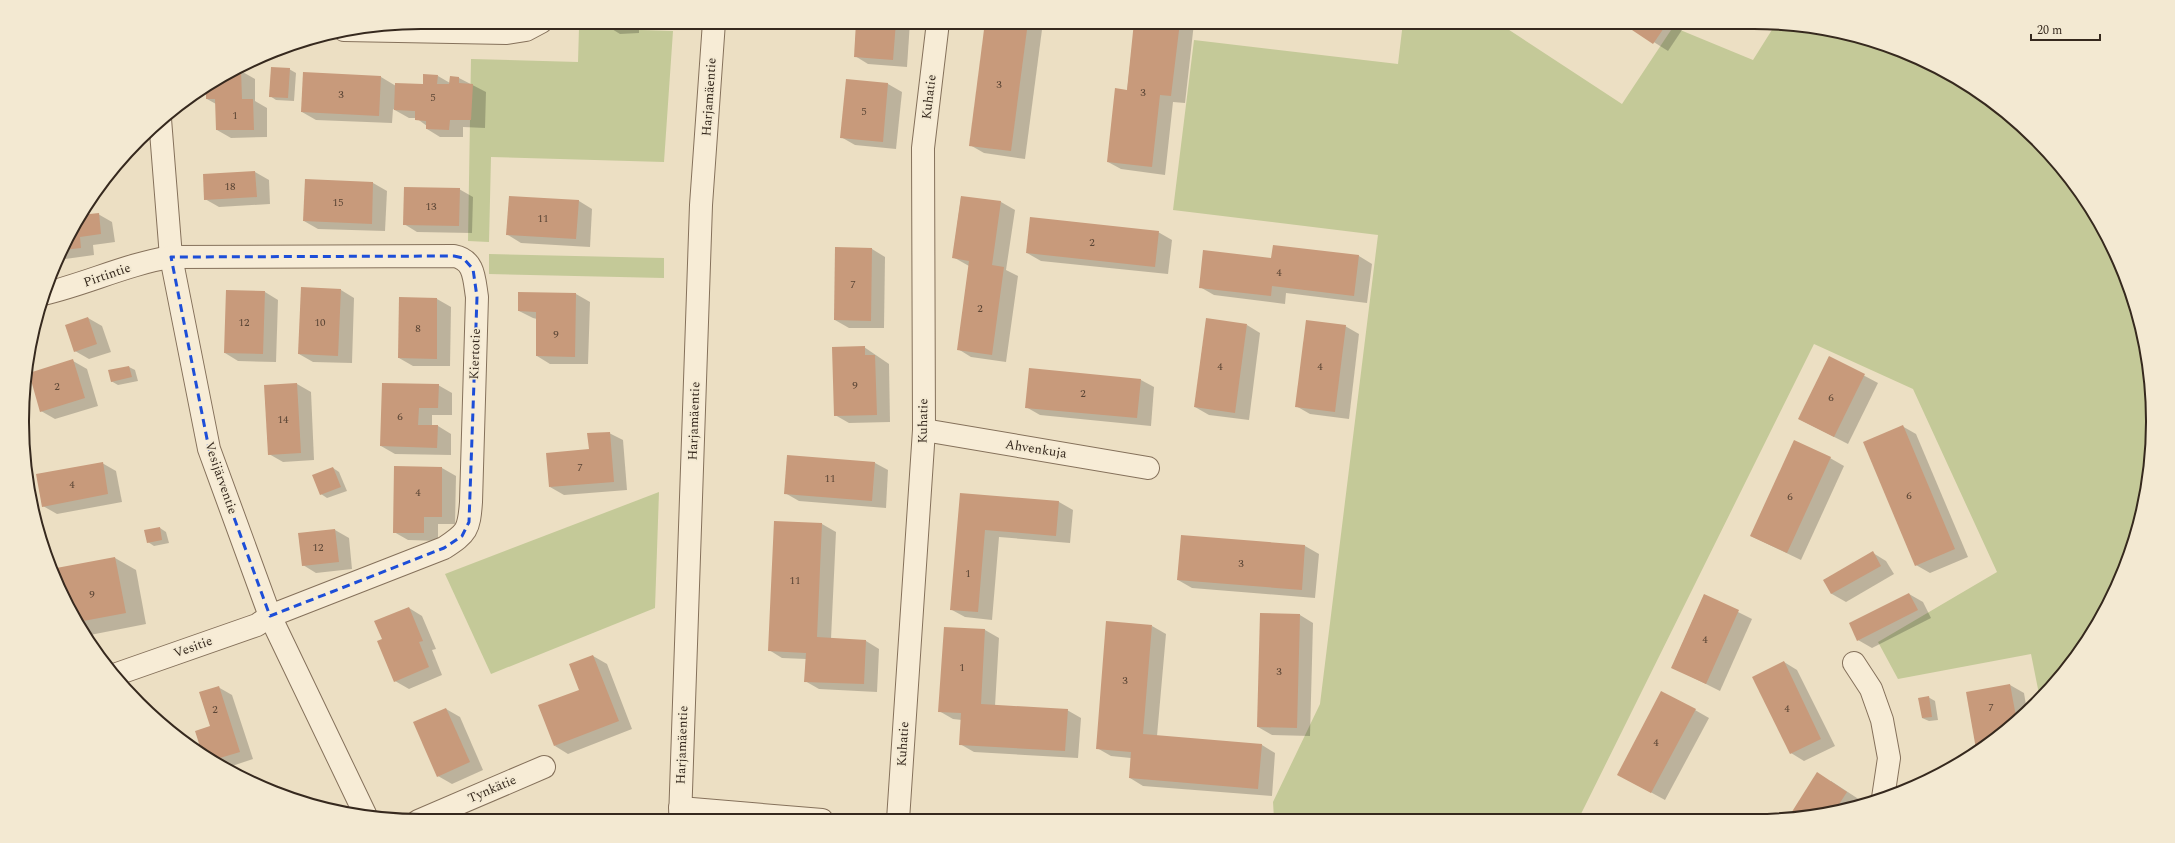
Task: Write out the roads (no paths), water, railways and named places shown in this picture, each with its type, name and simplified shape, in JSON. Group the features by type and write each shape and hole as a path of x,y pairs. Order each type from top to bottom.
{"street":[{"path":"383,31 507,34 528,29"},
{"name":"Harjamäentie","path":"680,814 701,205 714,29"},
{"name":"Kuhatie","path":"898,814 924,430 923,148 937,29"},
{"name":"Vesijärventie","path":"161,128 171,257 209,449 270,616 363,810"},
{"name":"Kiertotie","path":"171,257 454,256 463,258 473,269 477,297 471,502 469,522 462,536 444,548 270,616"},
{"name":"Pirtintie","path":"51,292 70,288 148,261 171,257"},
{"name":"Ahvenkuja","path":"924,430 1148,468"},
{"name":"Vesitie","path":"120,673 257,625 270,616"},
{"path":"1854,663 1871,689 1882,720 1889,758 1884,792"},
{"name":"Tynkätie","path":"434,814 544,767"}]}
